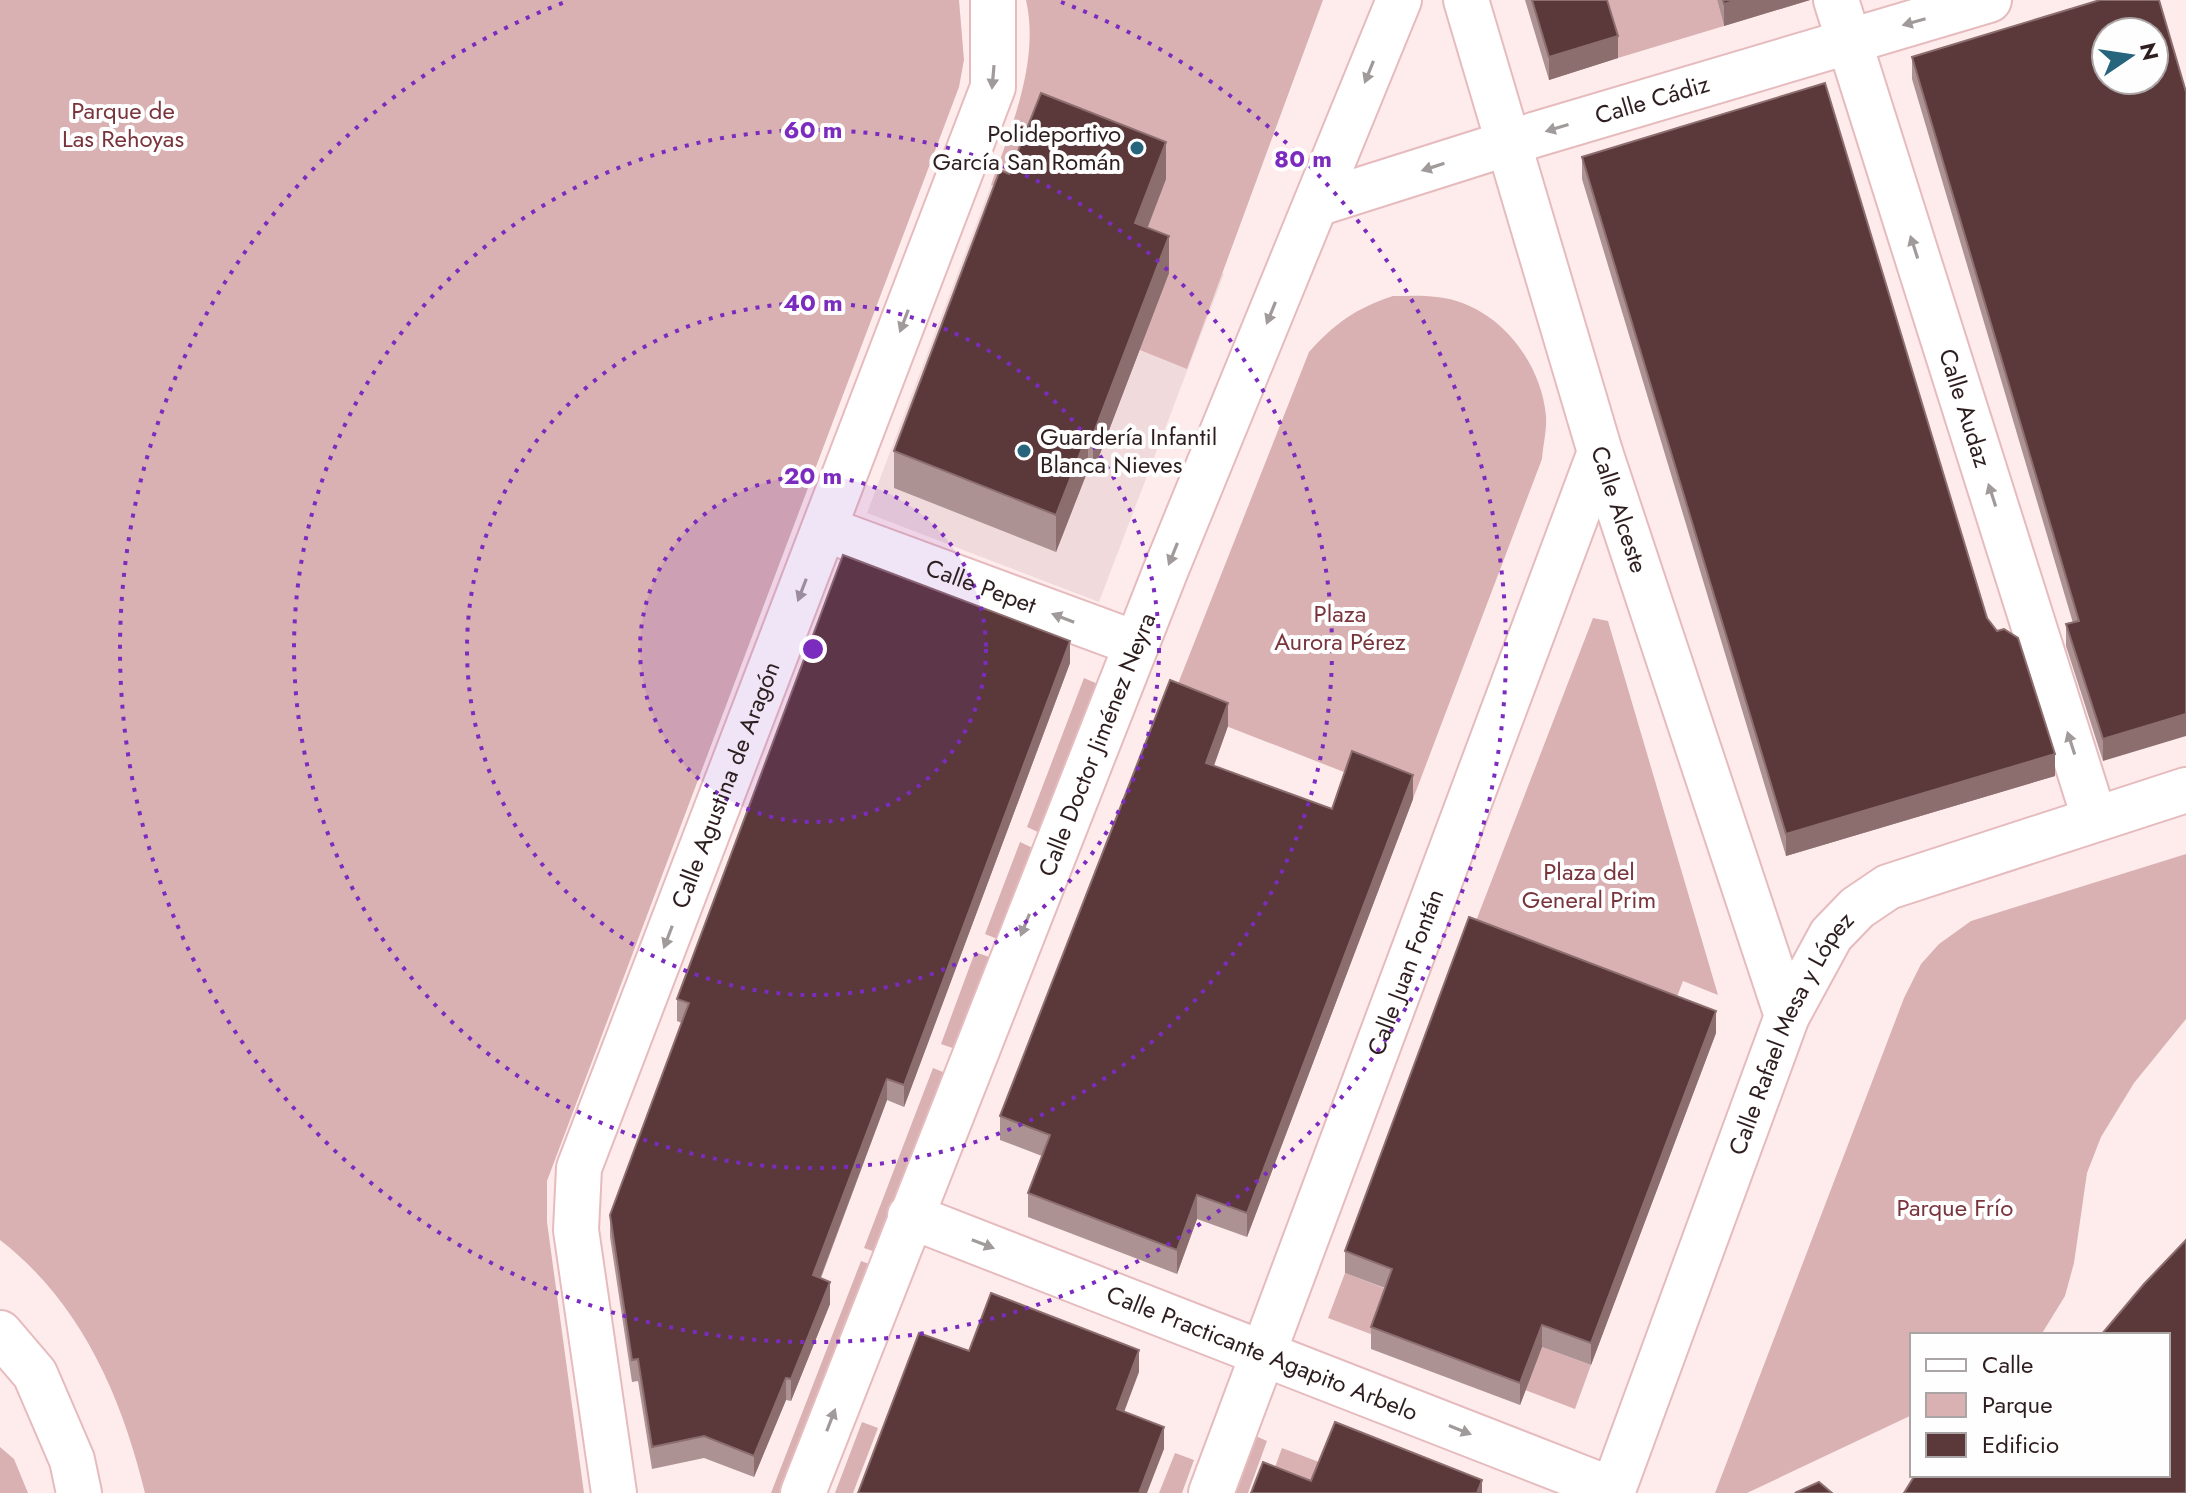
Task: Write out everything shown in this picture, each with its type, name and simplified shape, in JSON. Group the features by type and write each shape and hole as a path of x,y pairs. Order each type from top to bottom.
{"street":[{"name":"Calle Agustina de Aragón","path":"614,1493 576,1230 579,1168 993,87 993,0"},
{"name":"Calle Doctor Jiménez Neyra","path":"803,1493 1137,644 1399,0"},
{"name":"Calle Alceste","path":"1466,0 1600,452 1787,1016"},
{"name":"Calle Audaz","path":"1836,0 2094,817"},
{"name":"Calle Cádiz","path":"1316,204 1507,143 1989,0"},
{"name":"Calle Juan Fontán","path":"1211,1493 1600,452"},
{"name":"Calle Pepet","path":"825,529 1137,644"},
{"name":"Calle Rafael Mesa y López","path":"1612,1492 1787,1016 1831,935 1857,908 1888,887 2094,817 2186,790"},
{"name":"Calle Practicante Agapito Arbelo","path":"910,1216 1612,1492"},
{"path":"0,1333 18,1379 72,1460 79,1493"}],"shaded area":[{"name":"Guardería Infantil Blanca Nieves","path":"991,185 1224,274 1099,602 867,513"}],"green space":[{"name":"Parque de Las Rehoyas","path":"0,0 959,0 964,60 959,87 547,1181 547,1222 584,1493 145,1493 124,1421 94,1353 53,1292 29,1265 0,1240"},
{"name":"Polideportivo García San Román","path":"1026,0 1323,0 1187,369 1140,350 1007,191 991,185 1015,118 1026,70 1029,23"},
{"path":"1600,0 1717,0 1724,26 1618,58"},
{"name":"Plaza Aurora Pérez","path":"1393,296 1431,296 1458,301 1496,322 1525,355 1535,374 1546,416 1542,459 1413,799 1170,704 1309,352 1346,318"},
{"name":"Plaza del General Prim","path":"1593,618 1608,621 1718,995 1683,981 1670,1015 1469,939"},
{"path":"1084,678 1105,687 1040,833 1027,827"},
{"path":"1020,842 1035,849 1000,940 985,934"},
{"name":"Parque Frío","path":"2186,854 2186,1019 2134,1083 2101,1137 2087,1173 2074,1263 2065,1296 2042,1333 1910,1333 1910,1416 1747,1493 1715,1493 1904,998 1921,964 1939,944 1971,921"},
{"path":"975,952 992,958 958,1050 941,1044"},
{"path":"933,1068 948,1074 881,1254 864,1248"},
{"path":"861,1261 875,1266 788,1493 771,1493"},
{"path":"1345,1273 1392,1291 1376,1336 1328,1318"},
{"path":"1542,1347 1591,1365 1575,1409 1525,1390"},
{"path":"862,1422 878,1428 853,1493 835,1493"},
{"path":"1249,1433 1267,1441 1248,1493 1226,1493"},
{"path":"0,1447 14,1459 28,1493 0,1493"},
{"path":"1282,1448 1327,1465 1317,1493 1268,1486"},
{"path":"1175,1453 1194,1460 1182,1493 1159,1493"}],"building":[{"path":"1532,0 1607,0 1618,36 1549,57"},
{"path":"2100,0 2159,0 2164,16 2090,16 2090,96 2170,96 2170,37 2186,92 2186,714 2103,739 2066,624 2079,621 1912,57"},
{"path":"1825,83 1987,618 1997,631 2004,629 2018,638 2055,754 1786,834 1582,157"},
{"path":"1041,93 1166,142 1135,223 1169,236 1093,435 1088,433 1056,515 894,451 1000,170 1009,174"},
{"path":"843,555 1070,641 904,1085 887,1079 813,1275 830,1282 791,1379 786,1378 754,1456 704,1436 652,1447 638,1359 632,1360 610,1215 689,1003 677,999"},
{"path":"1170,680 1228,703 1206,763 1332,809 1352,751 1413,775 1247,1213 1197,1195 1177,1250 1028,1193 1050,1135 1000,1116"},
{"path":"1469,917 1716,1011 1591,1343 1542,1325 1520,1383 1371,1327 1392,1269 1345,1251"},
{"path":"2186,1240 2186,1493 1904,1493 1914,1477 2170,1477 2170,1333 2103,1333"},
{"path":"991,1293 1139,1350 1117,1409 1164,1427 1139,1493 858,1493 919,1333 969,1351"},
{"path":"1335,1422 1482,1480 1477,1493 1251,1493 1263,1462 1311,1481"},
{"path":"1819,1482 1832,1493 1795,1493"}],"place":[{"name":"Polideportivo García San Román","path":"1137,148"},
{"name":"Guardería Infantil Blanca Nieves","path":"1024,451"}]}
